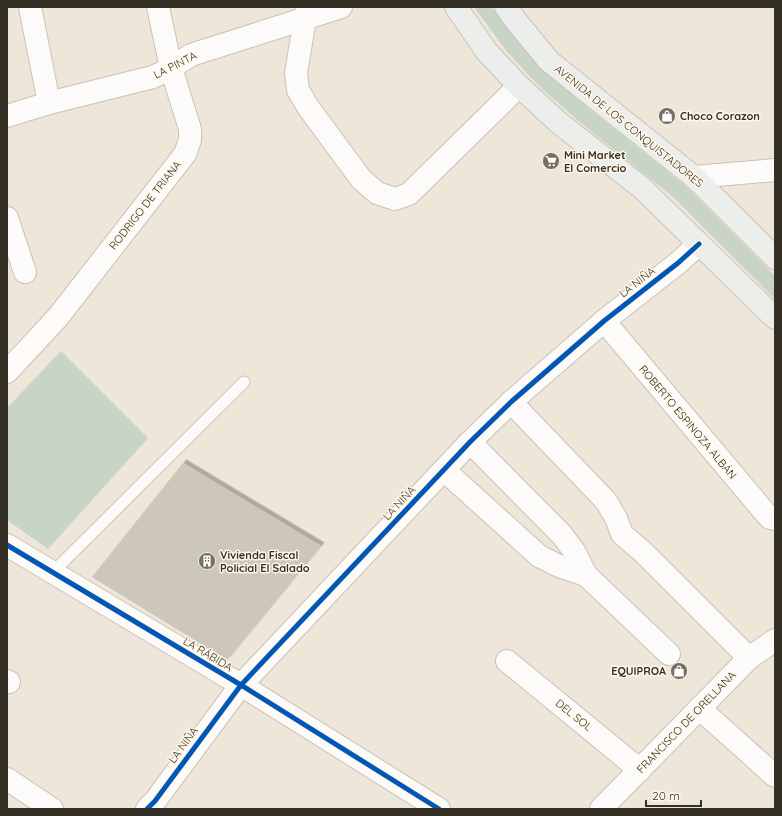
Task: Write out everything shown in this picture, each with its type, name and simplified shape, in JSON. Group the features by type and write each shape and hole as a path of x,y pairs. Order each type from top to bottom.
{"main road":[{"path":"456,7 487,52 519,86 559,123 642,188 775,318"},
{"name":"AVENIDA DE LOS CONQUISTADORES","path":"506,7 549,61 694,177 775,258"}],"street":[{"path":"30,7 49,103"},
{"name":"RODRIGO DE TRIANA","path":"7,372 58,316 185,154 190,140 190,129 171,68 158,7"},
{"name":"LA PINTA","path":"7,116 49,103 153,77 171,68 190,55 306,13 341,7"},
{"path":"306,13 296,73 298,90 308,107 361,179 377,193 395,199 409,194 519,86"},
{"path":"694,177 775,170"},
{"path":"7,218 25,272"},
{"name":"LA NIÑA","path":"157,806 241,685 470,442 511,402 604,321 700,244"},
{"name":"ROBERTO ESPINOZA ALBÁN","path":"604,321 767,515 770,518 775,519"},
{"path":"511,402 606,501 616,518 622,534 644,553 749,658"},
{"path":"470,442 562,535 574,551 586,575 669,654"},
{"path":"444,470 539,556 559,566 586,575"},
{"name":"LA RÁBIDA","path":"7,545 241,685 439,809"},
{"name":"FRANCISCO DE ORELLANA","path":"601,809 749,658 775,640"},
{"name":"DEL SOL","path":"507,661 640,770"},
{"path":"699,708 775,776"},
{"path":"7,779 52,809"}],"lane":[{"path":"53,572 244,382"}],"green space":[{"path":"474,7 492,7 519,44 552,78 684,185 775,276 775,299 673,197 581,123 542,89 508,53"},
{"path":"61,351 148,438 48,549 7,520 7,408"}],"building":[{"name":"Vivienda Fiscal Policial El Salado","path":"183,463 321,546 227,660 92,577"}],"cycle path":[{"path":"147,809 155,801 241,685 470,442 511,402 604,321 678,263 699,244"},
{"path":"7,545 241,685 439,809"}],"place":[{"name":"Choco Corazon","path":"667,116"},
{"name":"Mini Market El Comercio","path":"551,161"},
{"name":"Vivienda Fiscal Policial El Salado","path":"207,561"},
{"name":"EQUIPROA","path":"679,671"}]}
